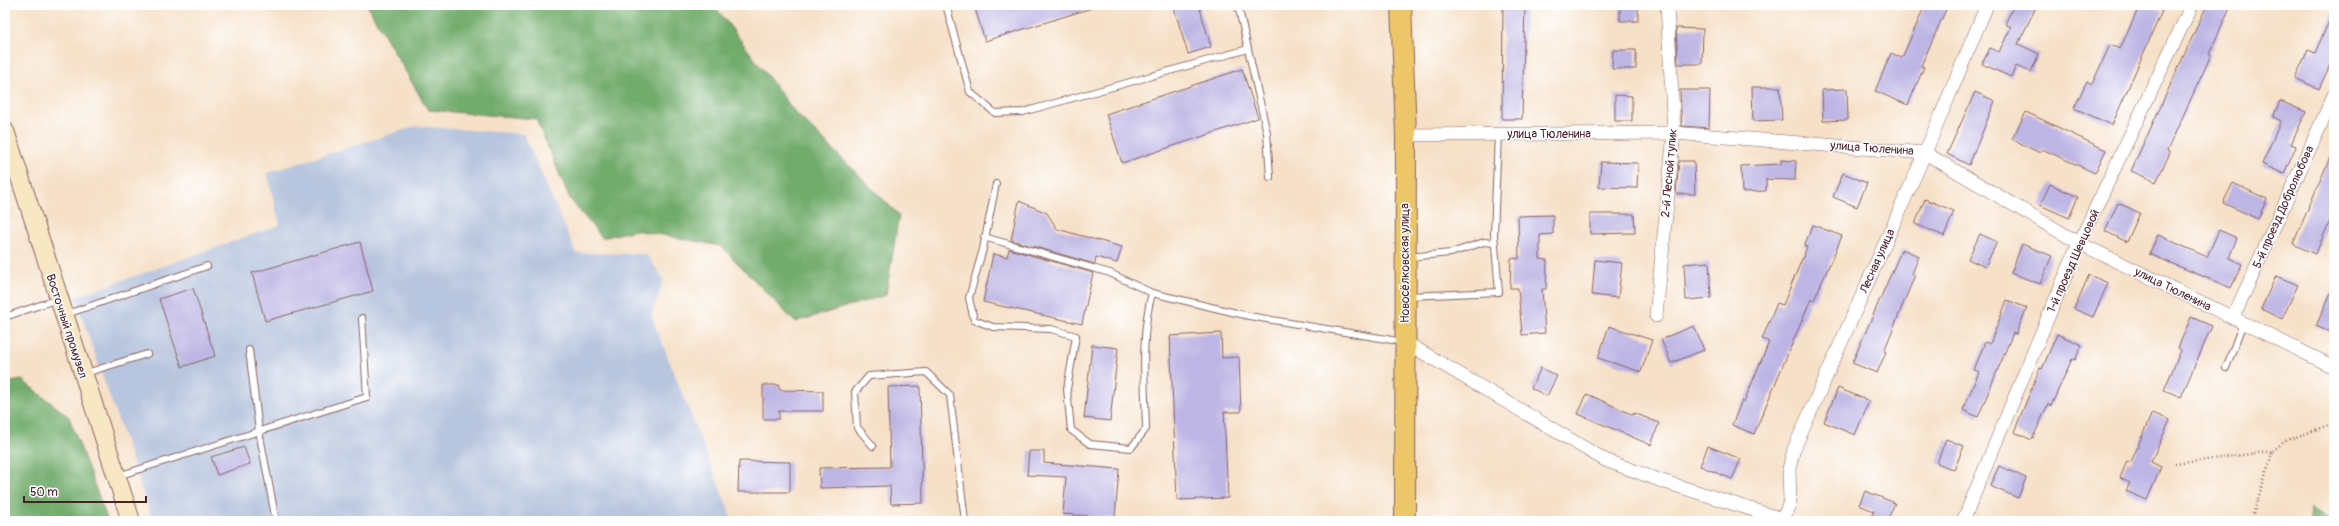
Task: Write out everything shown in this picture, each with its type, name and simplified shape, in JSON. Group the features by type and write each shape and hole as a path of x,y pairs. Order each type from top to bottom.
{"main road":[{"name":"Новосёлковская улица","path":"1402,5 1406,135 1405,521"}],"street":[{"name":"2-й Лесной тупик","path":"1656,316 1674,133 1667,5"},
{"name":"Лесная улица","path":"1786,520 1790,502 1789,470 1794,449 1925,153 1987,5"},
{"name":"1-й проезд Шевцовой","path":"1963,521 2079,243 2192,5"},
{"name":"5-й проезд Добролюбова","path":"2238,320 2334,95"},
{"name":"Восточный промузел","path":"5,130 82,374 131,521"},
{"name":"улица Тюленина","path":"1406,135 1674,133 1925,153 2079,243 2334,367"},
{"path":"1405,342 1605,460 1659,480 1786,520"}],"lane":[{"path":"946,5 970,92 995,113 1023,112 1248,50"},
{"path":"1238,5 1267,133 1270,177"},
{"path":"1405,296 1500,292 1495,243 1498,134"},
{"path":"996,184 984,237 983,249 969,298 974,320 993,327 1051,329 1076,336 1067,388 1071,430 1090,444 1131,448 1146,429 1144,347 1148,309 1152,294"},
{"path":"984,237 1110,273 1152,294 1248,316 1405,342"},
{"path":"1405,257 1451,253 1484,242 1495,243"},
{"path":"5,317 61,307 207,266"},
{"path":"116,476 367,397 362,318"},
{"path":"2226,368 2238,320"},
{"path":"249,350 259,431 276,521"},
{"path":"82,374 147,354"},
{"path":"872,446 857,427 855,392 869,376 926,372 950,394 965,521"}],"path":[{"path":"2175,464 2273,451 2285,441 2334,423"},
{"path":"2251,521 2273,451"}],"shaded area":[{"path":"416,126 524,134 576,253 646,254 664,279 651,315 733,521 153,521 75,297 280,225 267,173"}],"green space":[{"path":"367,5 714,5 794,111 899,215 886,295 795,322 721,246 635,230 602,238 570,199 536,119 428,110"},
{"path":"22,380 69,417 108,521 5,521 5,383"},
{"path":"2310,508 2334,521 2310,521"}],"building":[{"path":"974,5 1091,5 1092,8 985,41"},
{"path":"1173,5 1199,5 1211,47 1188,54"},
{"path":"1503,5 1525,5 1522,119 1502,119"},
{"path":"1620,5 1638,5 1638,21 1620,21"},
{"path":"1925,5 1948,5 1921,66 1924,67 1908,105 1875,91 1891,53 1902,58"},
{"path":"2014,5 2037,5 2018,44 2039,54 2031,72 2016,66 2011,77 1982,64 1990,48 1999,52 2011,27 2005,24"},
{"path":"2140,5 2149,5 2162,11 2112,125 2074,108 2087,81 2092,84 2110,45 2120,49"},
{"path":"2207,5 2231,5 2209,54 2211,55 2167,151 2170,153 2156,182 2131,171"},
{"path":"2334,10 2334,56 2319,89 2295,78 2308,50 2315,53"},
{"path":"1676,28 1703,29 1702,64 1678,64"},
{"path":"1613,50 1636,50 1636,69 1612,69"},
{"path":"1242,69 1258,118 1122,163 1106,114"},
{"path":"1752,87 1780,87 1782,120 1753,121"},
{"path":"1847,89 1848,120 1823,121 1822,90"},
{"path":"1680,90 1710,90 1709,128 1682,126"},
{"path":"1975,92 1995,101 1969,165 1947,154"},
{"path":"1615,95 1632,96 1632,121 1615,121"},
{"path":"2280,101 2306,112 2291,144 2296,146 2284,174 2262,164 2281,121 2273,117"},
{"path":"2026,112 2106,150 2095,173 2042,149 2040,153 2012,139"},
{"path":"2334,148 2334,213 2315,254 2293,244"},
{"path":"1781,160 1796,161 1795,180 1766,179 1766,191 1742,192 1741,166 1781,164"},
{"path":"1679,161 1694,161 1695,194 1676,194"},
{"path":"1601,162 1638,163 1637,188 1599,187"},
{"path":"1843,173 1867,183 1857,207 1833,197"},
{"path":"2233,183 2267,199 2258,219 2223,203"},
{"path":"2050,184 2078,197 2069,218 2040,205"},
{"path":"1925,199 1954,211 1944,236 1915,224"},
{"path":"1019,201 1047,213 1057,229 1122,247 1117,263 1096,257 1095,264 1011,240"},
{"path":"2118,203 2140,213 2127,242 2105,231"},
{"path":"1590,214 1634,214 1635,233 1590,234"},
{"path":"1553,215 1553,234 1540,235 1540,259 1547,260 1546,289 1542,289 1545,333 1522,335 1518,288 1510,288 1511,258 1519,259 1518,216"},
{"path":"1813,225 1842,236 1814,300 1811,299 1754,434 1732,425 1742,400 1744,402 1769,342 1762,339 1777,303 1783,305 1807,247 1804,246"},
{"path":"2219,230 2237,238 2229,258 2242,264 2231,288 2149,254 2158,235 2207,257"},
{"path":"1980,234 1997,242 1985,267 1968,259"},
{"path":"360,242 373,291 265,321 252,273"},
{"path":"2022,244 2052,256 2040,284 2011,273"},
{"path":"1009,249 1093,273 1082,324 983,302 993,254 1007,257"},
{"path":"1902,249 1919,256 1912,274 1915,275 1884,351 1886,352 1877,373 1852,363"},
{"path":"1595,260 1622,263 1618,298 1592,295"},
{"path":"1709,262 1711,298 1686,300 1684,264"},
{"path":"2089,275 2108,283 2093,317 2074,309"},
{"path":"2276,276 2298,285 2282,319 2261,309"},
{"path":"2334,286 2334,325 2330,332 2316,326"},
{"path":"193,288 215,356 182,367 159,299"},
{"path":"2007,300 2027,308 2016,334 2013,333 1978,417 1963,410 1979,372 1974,370 1985,342 1990,344"},
{"path":"2191,317 2212,326 2181,397 2164,390 2181,350 2178,348"},
{"path":"1609,326 1652,340 1641,372 1598,358"},
{"path":"1694,326 1704,350 1671,363 1661,339"},
{"path":"1221,333 1222,358 1239,357 1241,412 1224,412 1228,498 1177,500 1170,336"},
{"path":"2057,334 2082,345 2075,360 2072,359 2051,406 2048,404 2032,440 2014,432 2040,368 2042,369"},
{"path":"1092,345 1118,348 1110,421 1084,418"},
{"path":"1541,368 1557,376 1547,396 1531,388"},
{"path":"763,385 779,385 779,390 823,391 823,411 779,411 779,419 763,419"},
{"path":"920,386 923,503 891,504 890,486 820,488 819,468 890,467 888,387"},
{"path":"1838,388 1869,401 1855,435 1824,422"},
{"path":"1587,394 1633,415 1634,413 1659,423 1651,445 1578,414"},
{"path":"2152,413 2170,420 2151,462 2161,467 2147,500 2126,491 2130,483 2120,478 2127,461 2131,462"},
{"path":"1946,439 1964,446 1954,470 1937,463"},
{"path":"1708,446 1741,459 1732,479 1700,466"},
{"path":"244,447 250,464 217,475 211,457"},
{"path":"1029,451 1044,451 1044,463 1119,469 1115,518 1063,514 1066,477 1027,475"},
{"path":"739,461 790,462 790,492 738,492"},
{"path":"1999,466 2026,478 2018,498 1990,486"},
{"path":"1865,491 1895,503 1887,521 1869,521 1874,511 1859,505"}]}
